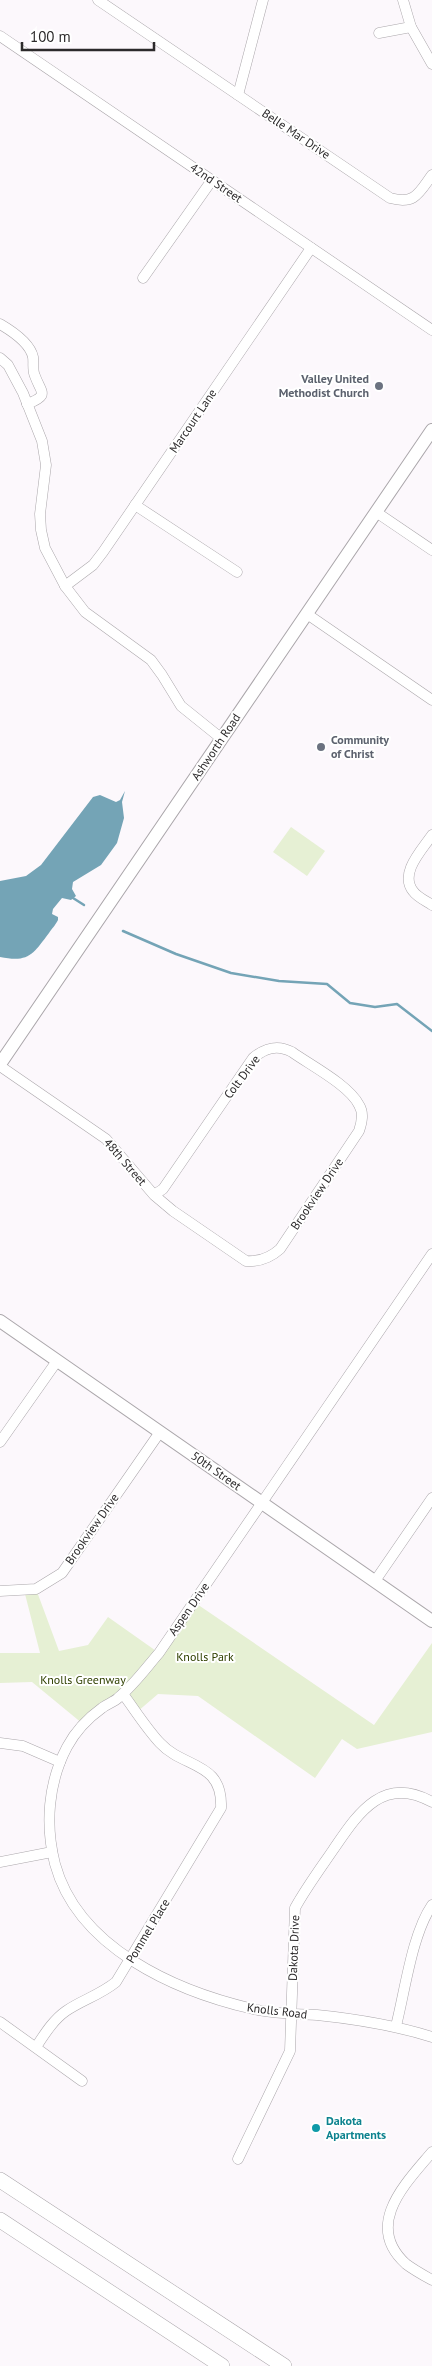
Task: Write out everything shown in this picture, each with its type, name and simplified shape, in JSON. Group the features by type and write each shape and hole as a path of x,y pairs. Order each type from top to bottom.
{"highway":[{"path":"0,2180 284,2366"},
{"path":"0,2220 222,2366"}],"main road":[{"name":"Ashworth Road","path":"0,1065 432,430"},
{"name":"50th Street","path":"0,1321 432,1622"}],"street":[{"path":"98,0 238,95 263,0"},
{"path":"403,0 411,27 432,64"},
{"path":"379,33 411,27"},
{"name":"42nd Street","path":"0,36 432,330"},
{"name":"Belle Mar Drive","path":"238,95 390,198 400,201 411,200 418,196 432,175"},
{"path":"143,278 212,180"},
{"name":"Marcourt Lane","path":"65,586 93,565 312,248"},
{"path":"0,324 20,339 33,357 35,376 43,389 39,400 27,404"},
{"path":"0,358 8,365 42,441 45,456 41,530 46,548 65,586 85,612 151,660 162,674 181,706 222,739"},
{"path":"135,505 237,572"},
{"path":"376,512 432,550"},
{"path":"307,614 432,700"},
{"path":"432,835 409,872 408,882 413,892 432,906"},
{"name":"Colt Drive","path":"154,1196 163,1189 253,1058 267,1049 285,1048 292,1052 344,1088 359,1104"},
{"name":"48th Street","path":"0,1065 106,1139 154,1196 246,1261"},
{"name":"Brookview Drive","path":"246,1261 266,1259 280,1249 359,1131 362,1121 359,1104"},
{"name":"Aspen Drive","path":"131,1958 104,1939 82,1916 62,1885 52,1852 49,1809 60,1762 68,1745 83,1724 123,1694 159,1653 432,1254"},
{"path":"0,1442 56,1360"},
{"name":"Brookview Drive","path":"0,1591 31,1590 43,1587 62,1573 160,1432"},
{"path":"375,1582 432,1498"},
{"name":"Pommel Place","path":"36,2047 48,2028 65,2012 104,1992 116,1982 221,1808 222,1794 219,1785 210,1773 163,1746 123,1694"},
{"path":"0,1742 23,1746 60,1762"},
{"name":"Dakota Drive","path":"238,2159 290,2051 295,1908 303,1893 356,1817 370,1803 387,1795 405,1793 422,1796 432,1802"},
{"path":"0,1862 52,1852"},
{"path":"396,2026 420,1931 432,1905"},
{"name":"Knolls Road","path":"131,1958 157,1974 213,1998 255,2009 396,2026 432,2037"},
{"path":"0,2022 82,2081"},
{"path":"432,2152 401,2189 392,2204 389,2225 390,2237 400,2257 412,2268 432,2280"}],"green space":[{"path":"291,827 325,851 307,876 273,852"},
{"path":"36,1589 59,1651 88,1645 108,1617 159,1653 194,1602 374,1725 432,1643 432,1732 357,1749 342,1739 315,1778 198,1696 158,1694 137,1712 123,1694 83,1724 32,1682 0,1683 0,1653 40,1653 24,1590"}],"water":[{"path":"125,791 122,802 124,818 117,843 101,865 73,882 72,889 76,896 71,900 62,898 53,909 52,914 58,917 58,920 34,951 24,958 10,959 0,957 0,881 26,876 41,865 93,797 100,795 116,802 120,800"}],"waterway":[{"path":"73,898 84,905"},
{"path":"123,931 176,954 231,973 279,981 327,984 350,1003 375,1007 397,1004 432,1031"}],"place":[{"name":"Valley United Methodist Church","path":"379,386"},
{"name":"Community of Christ","path":"321,747"},
{"name":"Dakota Apartments","path":"316,2128"}],"park label":[{"name":"Knolls Park","path":"205,1657"},
{"name":"Knolls Greenway","path":"83,1680"}]}
